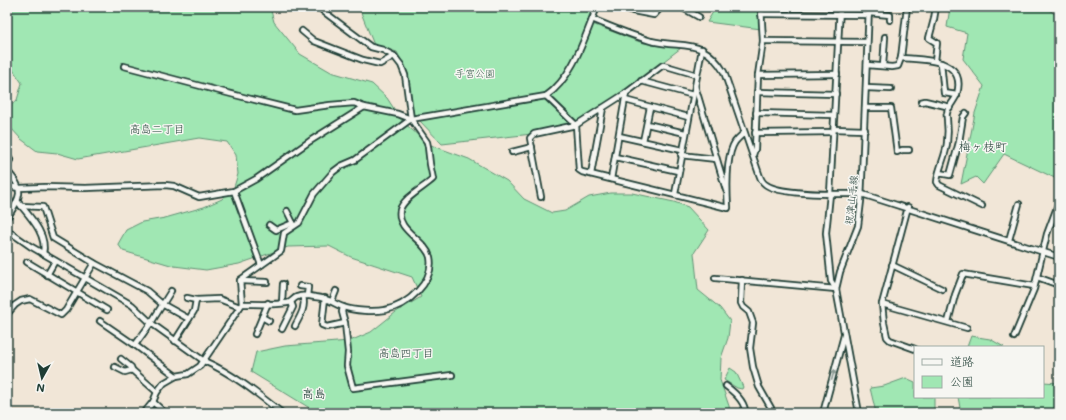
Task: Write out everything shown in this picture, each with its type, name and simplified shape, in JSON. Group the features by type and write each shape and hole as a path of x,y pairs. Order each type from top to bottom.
{"street":[{"path":"187,298 196,300 219,300 241,306 282,303 288,304 296,297 305,296 332,300 343,307 372,311 385,310 397,306 418,292 427,277 430,257 425,248 409,233 400,216 400,208 402,204 433,179 428,147 411,119 405,75 401,65 394,56 383,50 371,47 323,11 320,7"},
{"path":"269,225 276,230 299,223 314,194 333,172 341,166 355,160 411,119 546,96 558,87 565,78 584,41 597,7"},
{"path":"624,7 633,11 654,15 661,7"},
{"path":"681,7 700,17"},
{"path":"753,155 755,149 758,75 763,41 761,7"},
{"path":"836,289 831,281 826,233 834,130 840,7"},
{"name":"祝津山手線","path":"860,413 836,289 840,272 858,226 862,194 869,7"},
{"path":"867,65 898,66 901,58 907,7"},
{"path":"935,61 937,44 929,38 936,7"},
{"path":"761,14 869,14 890,15 890,20"},
{"path":"592,20 652,41 690,45 709,53 718,62 724,72 753,155 758,174 766,185 776,190 830,194 862,194 908,207 1059,257"},
{"path":"302,31 314,41 363,60 380,64 394,56"},
{"path":"883,66 885,37"},
{"path":"763,41 867,42"},
{"path":"674,194 702,49"},
{"path":"901,58 935,61 941,63 950,67 957,77 957,94 947,113 947,144 937,182 939,185 982,206"},
{"path":"941,63 944,93 957,94"},
{"path":"541,197 530,138 534,134 576,125 626,93 663,65 697,75"},
{"path":"124,66 295,110 330,104 354,103 364,107 398,114 411,119"},
{"path":"758,75 837,74"},
{"path":"641,81 693,95"},
{"path":"694,85 727,194"},
{"path":"866,88 891,89"},
{"path":"757,92 836,94"},
{"path":"611,178 626,93"},
{"path":"546,96 576,125 579,170 582,172 728,208 727,194 730,154 736,141 744,132"},
{"path":"625,100 688,117"},
{"path":"921,102 925,101 950,107"},
{"path":"7,186 19,188 85,188 165,185 174,186 199,197 234,191 256,179 310,141 364,107"},
{"path":"643,141 650,107"},
{"path":"592,174 603,108"},
{"path":"865,108 891,108 897,152 909,150"},
{"path":"756,113 834,115"},
{"path":"939,173 950,175 959,142 963,117 966,113"},
{"path":"646,124 685,133"},
{"path":"755,133 864,130"},
{"path":"619,136 716,159"},
{"path":"512,152 532,147"},
{"path":"615,157 678,171"},
{"path":"7,171 19,188 18,202 7,218"},
{"path":"234,191 261,265"},
{"path":"18,202 40,231 45,246 43,254"},
{"path":"1014,337 1037,277 1047,234 1059,202"},
{"path":"1009,240 1019,204"},
{"path":"22,206 42,207 53,238 94,263 147,291 162,304 189,319"},
{"path":"908,207 882,304 884,323 890,340 914,349"},
{"path":"287,211 294,225"},
{"path":"144,413 164,383 176,376 188,374 200,366 204,361 241,306 240,281 244,276 281,251 284,233 294,225"},
{"path":"7,230 43,254 132,305 151,324 204,361 212,364 237,380 282,413"},
{"path":"47,275 55,261"},
{"path":"27,262 107,310"},
{"path":"7,314 20,301 30,299 61,315 66,310 94,263"},
{"path":"892,265 942,289"},
{"path":"948,322 955,295 963,274 1034,286"},
{"path":"1037,277 1059,284"},
{"path":"715,278 836,289"},
{"path":"742,280 741,303 749,312 754,323 750,348 753,367 759,387 771,408 770,413"},
{"path":"240,281 268,282"},
{"path":"282,303 283,284"},
{"path":"295,326 303,311 308,286 300,286"},
{"path":"135,345 151,324 171,291"},
{"path":"332,300 336,291"},
{"path":"325,298 322,325 327,327 345,323"},
{"path":"176,341 194,311 196,300"},
{"path":"282,329 293,307 291,302"},
{"path":"255,334 268,304"},
{"path":"882,304 967,328"},
{"path":"343,307 342,312 345,323 348,352 347,366 353,388 452,375"},
{"path":"262,317 269,321"},
{"path":"100,321 176,376"},
{"path":"823,413 845,334"},
{"path":"121,359 131,366 132,370 157,392"},
{"path":"116,367 125,372 132,370"},
{"path":"726,386 746,408 745,413"},
{"path":"152,402 165,413"}],"green space":[{"path":"7,7 270,7 274,22 300,54 331,72 372,84 387,98 402,121 428,144 469,159 507,181 524,199 552,213 565,211 589,197 611,193 632,193 674,202 688,207 709,230 694,253 698,290 720,308 730,321 728,338 721,358 720,380 730,413 316,413 251,372 256,352 285,346 350,341 371,332 396,312 421,297 412,277 351,257 329,246 288,247 239,264 206,270 174,266 123,251 118,244 126,230 142,222 165,218 204,207 222,199 234,187 238,174 236,155 227,142 199,138 78,159 57,153 37,151 21,139 10,127 7,119 7,109 17,100 22,83 7,61"},
{"name":"手宮公園","path":"350,7 592,7 587,22 640,42 681,48 591,117 532,134 442,144 417,118 414,117 408,79 397,52 374,45 360,10"},
{"path":"716,7 760,7 761,29 707,22"},
{"path":"950,7 1046,7 1059,18 1059,180 1004,154 983,184 976,177 961,184 975,113 984,86 963,59 967,33 947,27"},
{"path":"971,336 990,339 1002,346 967,346"},
{"path":"730,368 736,372 743,387 742,389 737,388 724,380"},
{"path":"906,378 914,382 914,398 934,398 934,413 876,413 870,388 884,386"},
{"path":"1044,382 1059,383 1059,413 961,413 958,398 1044,398"}],"district":[{"name":"高島二丁目","path":"157,129"},
{"name":"梅ヶ枝町","path":"983,147"},
{"name":"高島四丁目","path":"406,353"},
{"name":"高島","path":"314,394"}]}
